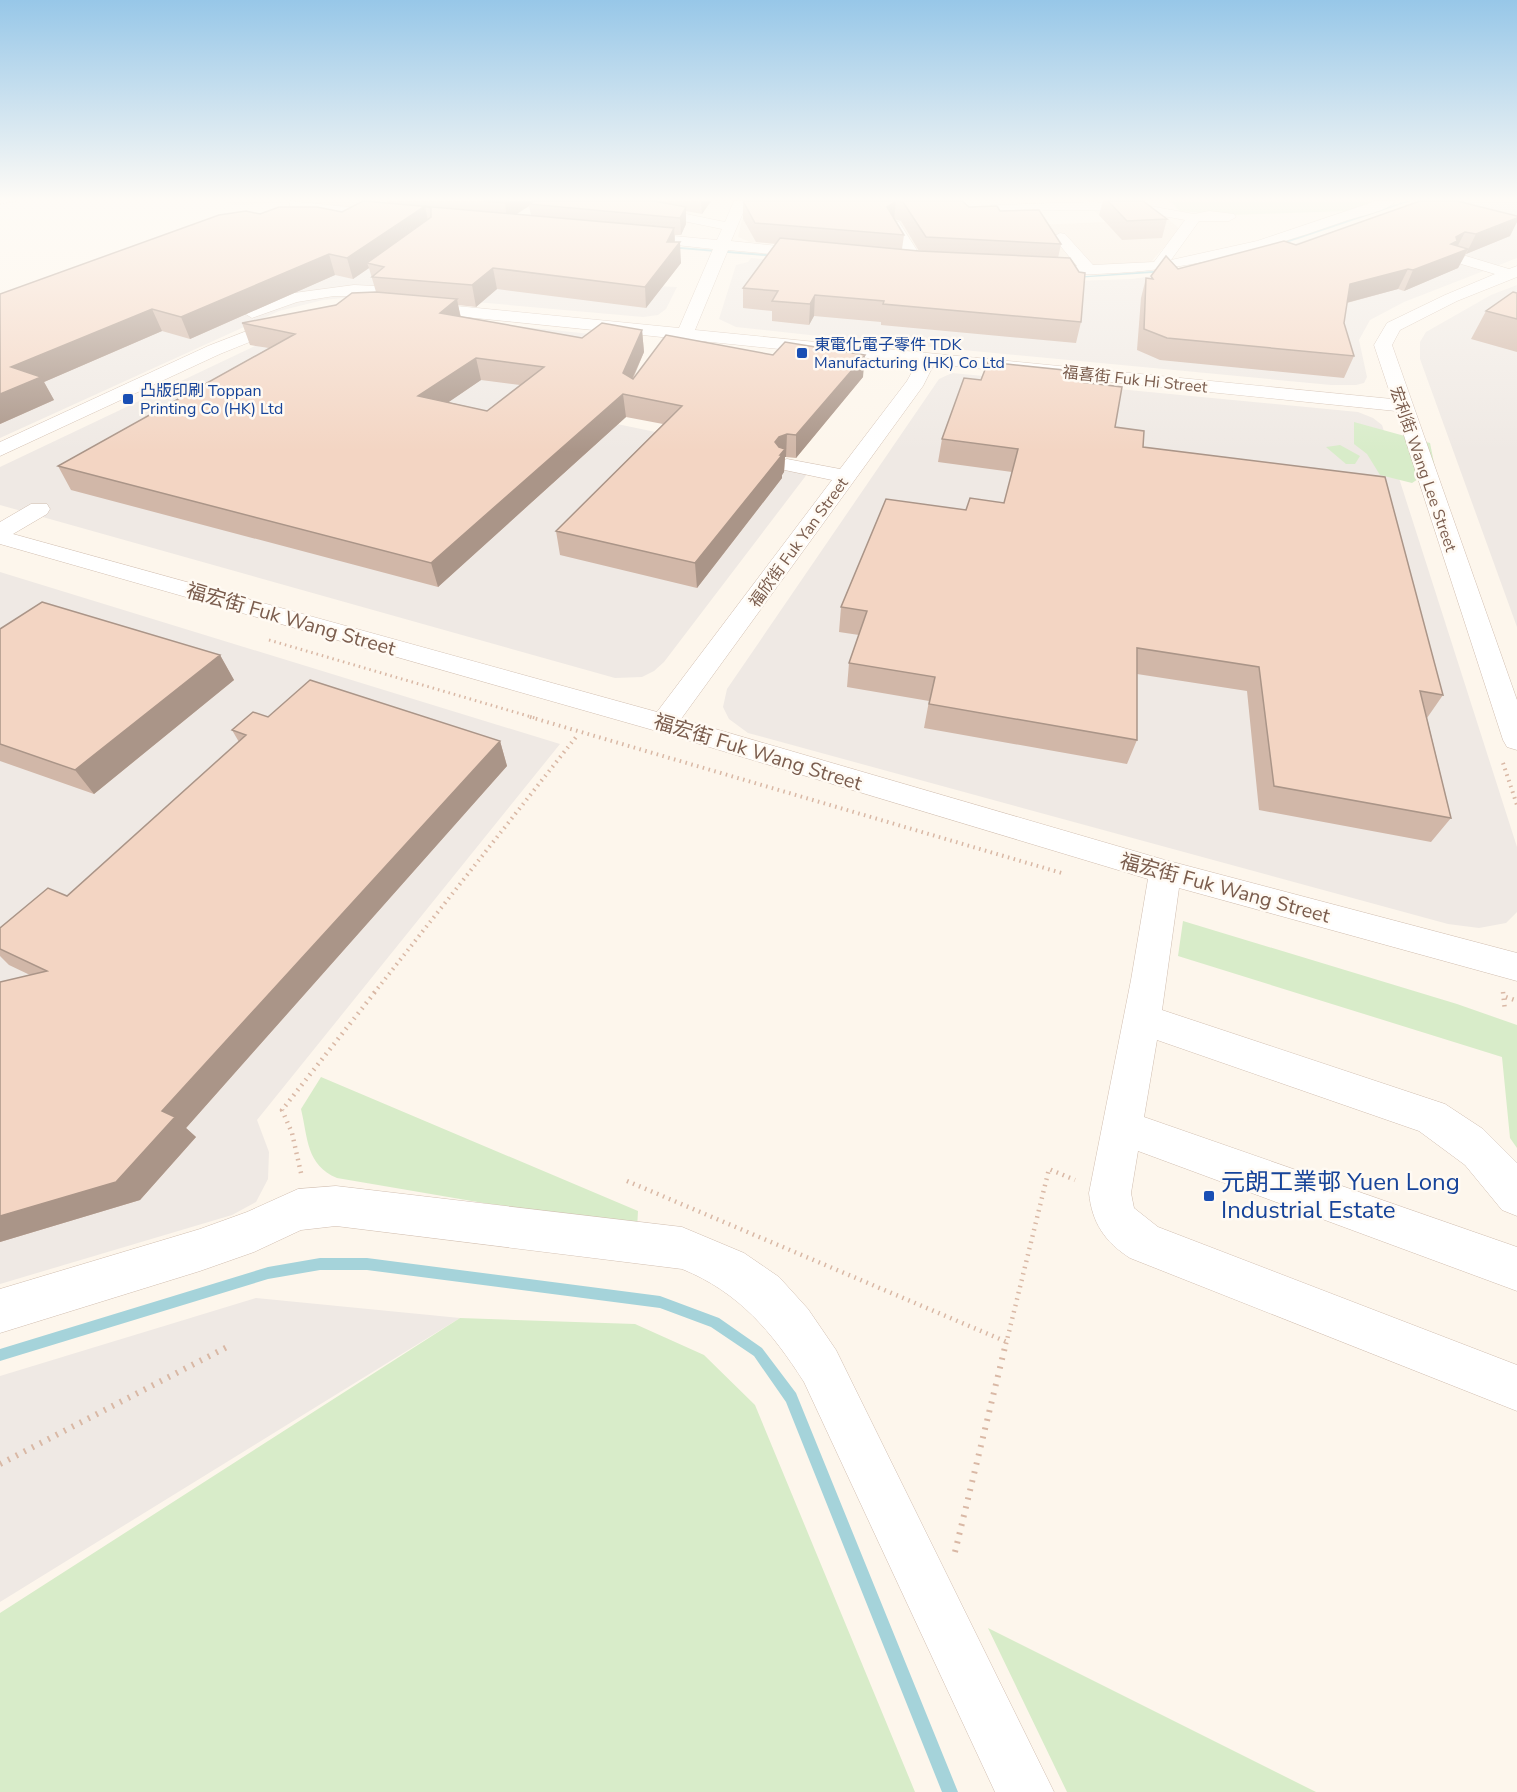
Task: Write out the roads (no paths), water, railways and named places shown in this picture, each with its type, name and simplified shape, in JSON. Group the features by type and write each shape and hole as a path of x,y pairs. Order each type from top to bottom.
{"street":[{"path":"353,289 359,285"},
{"path":"685,333 706,285"},
{"name":"宏利街 Wang Lee Street","path":"1483,285 1393,327 1383,345 1517,740"},
{"path":"236,320 299,295 353,289 471,298"},
{"name":"福喜街 Fuk Hi Street","path":"324,310 382,305 422,307 928,358 1124,369 1402,406"},
{"path":"0,450 249,335 302,316"},
{"name":"福欣街 Fuk Yan Street","path":"663,723 916,382 928,358"},
{"path":"114,375 146,382"},
{"path":"787,465 846,477"},
{"path":"0,532 39,509"},
{"name":"福宏街 Fuk Wang Street","path":"0,537 663,723 1165,872 1517,967"},
{"path":"1165,872 1142,1019 1110,1193 1111,1212 1123,1229 1145,1244 1517,1388"},
{"path":"1142,1019 1431,1117 1464,1136 1492,1163 1517,1196"},
{"path":"1121,1127 1517,1269"},
{"path":"0,1311 200,1250 254,1231 298,1210 336,1206 682,1248 717,1260 750,1280 778,1305 799,1332 820,1366 1025,1792"}],"waterway":[{"path":"0,1355 268,1273 320,1264 367,1264 660,1302 715,1322 758,1352 791,1398 950,1792"}],"place":[{"name":"東電化電子零件 TDK Manufacturing (HK) Co Ltd","path":"802,353"},
{"name":"凸版印刷 Toppan Printing Co (HK) Ltd","path":"128,399"},
{"name":"元朗工業邨 Yuen Long Industrial Estate","path":"1209,1196"}]}
